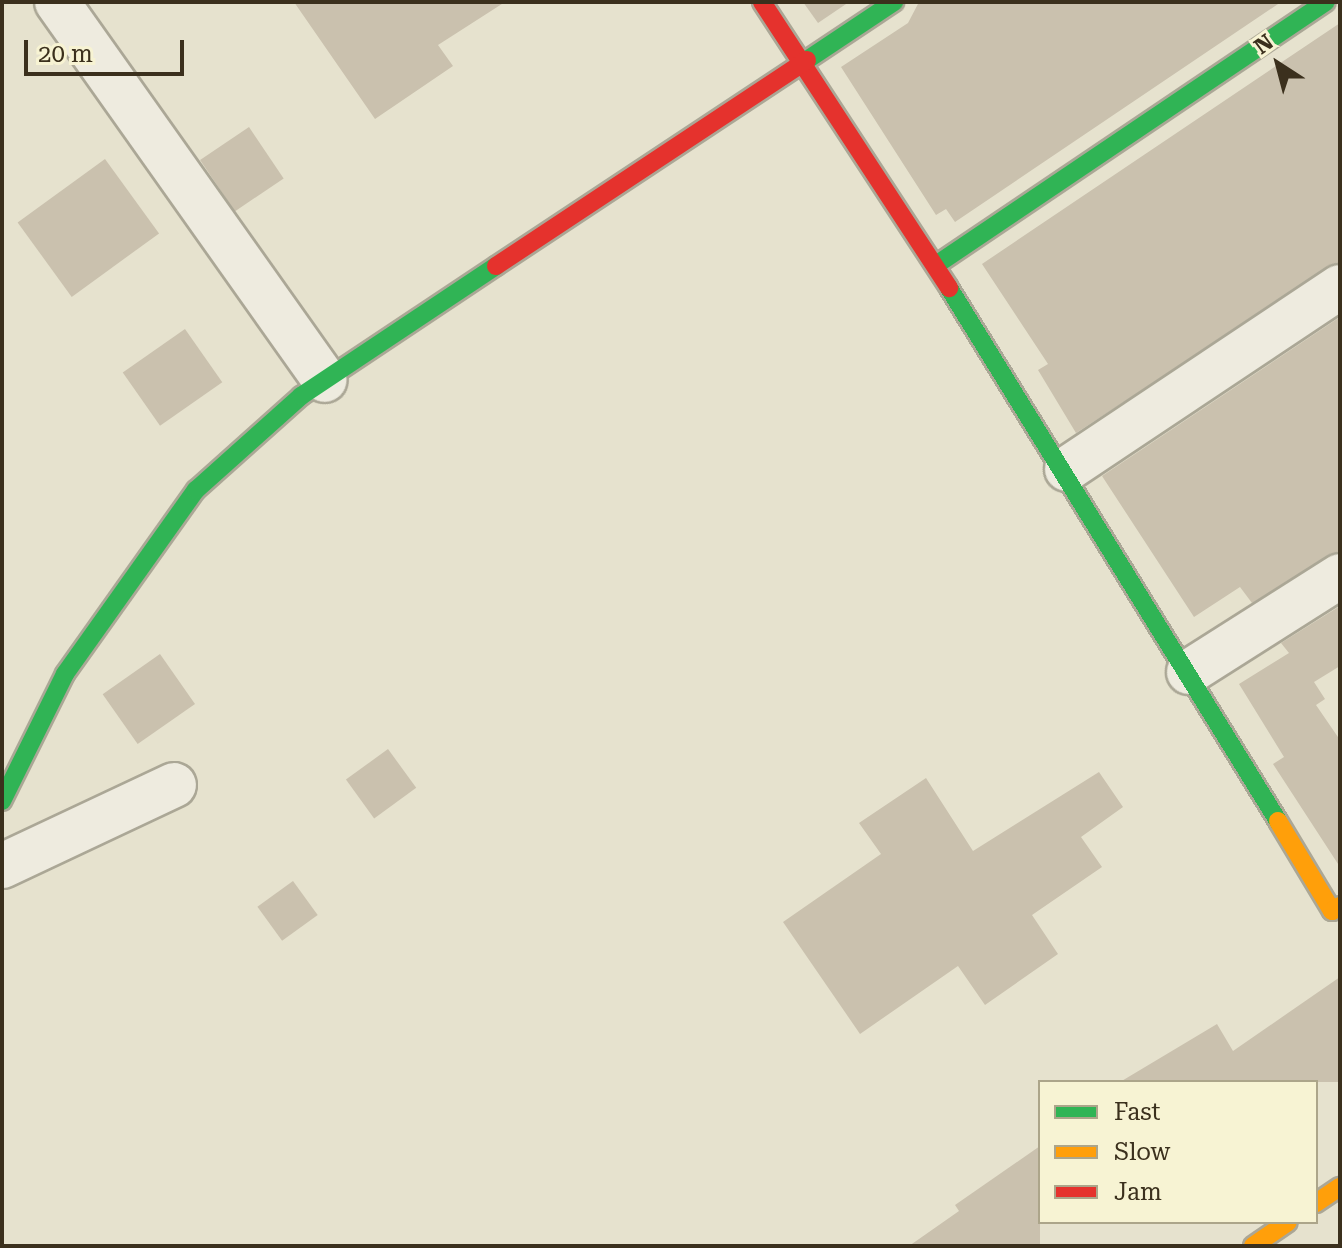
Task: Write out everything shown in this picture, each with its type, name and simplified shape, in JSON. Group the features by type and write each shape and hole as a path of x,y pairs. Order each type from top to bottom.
{"street":[{"path":"57,2 325,380"},
{"path":"762,2 1067,469 1332,911 1340,906"},
{"path":"2,801 65,674 196,490 325,380 894,2"},
{"path":"936,265 1326,2"},
{"path":"1067,469 1340,287"},
{"path":"1189,672 1340,576"},
{"path":"2,866 174,785"},
{"path":"1318,1202 1340,1187"},
{"path":"1253,1246 1285,1224"}],"building":[{"path":"294,2 505,2 438,45 453,66 375,119"},
{"path":"803,2 849,2 818,23"},
{"path":"919,2 1281,2 955,222 946,209 936,215 841,67 908,23"},
{"path":"1340,23 1340,262 1076,433 1038,370 1048,364 982,264"},
{"path":"249,127 284,178 235,211 200,160"},
{"path":"105,159 159,233 72,297 18,222"},
{"path":"1340,317 1340,551 1252,603 1240,587 1194,617 1102,476"},
{"path":"185,329 222,382 160,426 123,373"},
{"path":"1340,606 1340,666 1314,682 1325,699 1316,705 1340,740 1340,867 1273,764 1284,757 1239,684 1289,653 1281,643"},
{"path":"160,654 195,704 138,744 103,694"},
{"path":"388,749 416,788 374,818 346,780"},
{"path":"1099,772 1123,807 1081,837 1102,867 1032,915 1058,954 985,1005 958,966 860,1034 783,922 881,854 859,823 926,778 973,851"},
{"path":"293,881 318,915 282,941 257,907"},
{"path":"1340,977 1340,1082 1123,1080 1217,1024 1233,1051"},
{"path":"1038,1147 1040,1246 909,1246 959,1211 955,1205"}],"traffic: fast":[{"path":"807,60 894,2"},
{"path":"936,265 1326,2"},
{"path":"2,801 65,674 196,490 301,396 496,266"},
{"path":"949,288 1278,821"}],"traffic: slow":[{"path":"1278,821 1332,911 1340,906"},
{"path":"1318,1202 1340,1187"},
{"path":"1253,1246 1285,1224"}],"traffic: jam":[{"path":"762,2 949,288"},
{"path":"496,266 807,60"}]}
